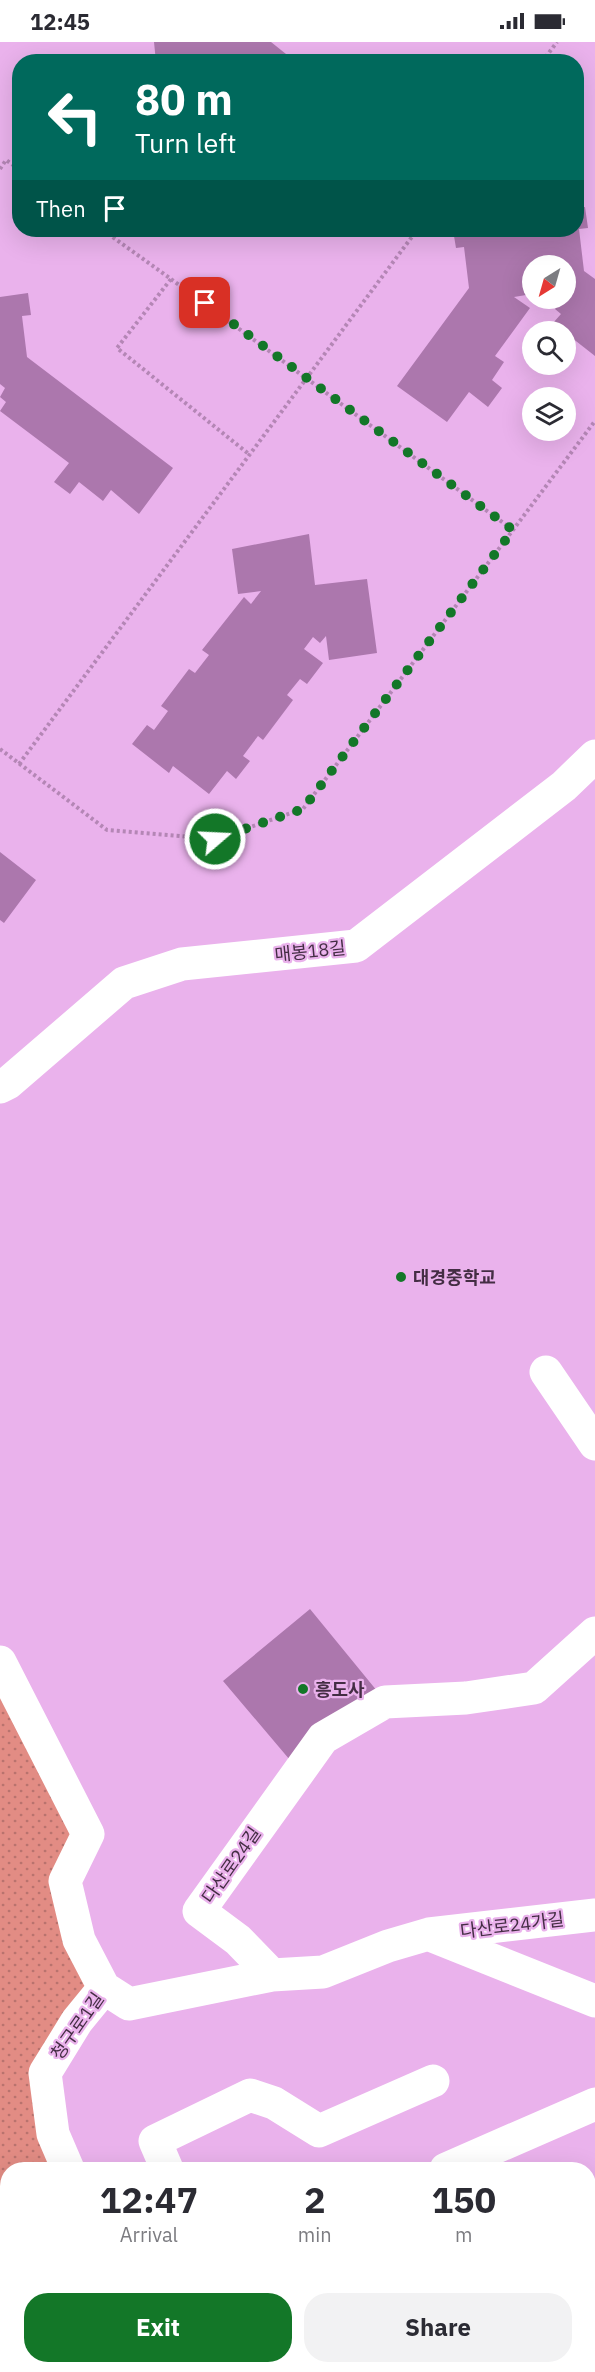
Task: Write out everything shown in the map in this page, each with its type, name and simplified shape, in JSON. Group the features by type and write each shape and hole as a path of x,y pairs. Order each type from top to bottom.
{"street":[{"name":"매봉18길","path":"0,1087 8,1083 124,983 182,964 356,946 564,786 595,756"},
{"path":"546,1372 595,1444"},
{"name":"다산로24길","path":"272,1975 238,1940 199,1911 323,1738 385,1702 466,1698 534,1688 595,1633"},
{"name":"청구로1길","path":"0,1662 88,1834 65,1881 79,1940 104,1988 77,2021 45,2073 53,2134 65,2162"},
{"name":"다산로24가길","path":"429,1934 595,1915"},
{"path":"104,1988 129,2004 272,1975 323,1972 388,1946 429,1934 595,2001"},
{"path":"164,2162 155,2140 250,2095 274,2103 319,2131 433,2081"},
{"path":"462,2162 595,2104"}],"path":[{"path":"0,168 6,160 12,164"},
{"path":"113,237 513,530"},
{"path":"19,764 412,237"},
{"path":"171,279 117,348 250,455"},
{"path":"0,749 107,830 215,839 303,809 595,421"}],"shaded area":[{"path":"0,1680 77,1831 92,1984 32,2070 53,2162 0,2162"}],"building":[{"path":"154,42 271,42 286,54 155,54"},
{"path":"584,207 585,207 588,228 584,228"},
{"path":"454,237 580,237 584,271 595,279 595,356 576,341 576,321 555,321 561,314 555,309 576,309 576,255 522,255 522,296 514,297 522,302 522,309 529,309 495,356 504,362 492,380 502,388 488,407 469,392 447,422 397,386 469,288 464,247 456,248"},
{"path":"28,293 31,315 22,316 27,357 173,468 139,514 111,490 103,501 79,482 70,494 54,482 69,463 0,411 6,402 0,397 5,388 0,384 0,297"},
{"path":"309,534 315,585 367,579 377,653 329,660 326,636 320,643 313,637 304,649 323,663 307,684 300,679 287,695 293,700 263,740 258,736 243,756 250,761 236,779 227,771 209,794 173,766 169,773 132,744 147,725 154,730 168,711 161,706 189,669 195,673 209,655 202,650 244,597 251,604 261,591 238,594 232,549"},
{"path":"0,852 36,880 4,923 0,920"},
{"name":"흥도사","path":"310,1609 382,1697 295,1766 223,1681"}],"place":[{"name":"대경중학교","path":"401,1277"},
{"name":"흥도사","path":"303,1689"}],"route":[{"path":"205,303 513,530 303,809 215,839"}]}
